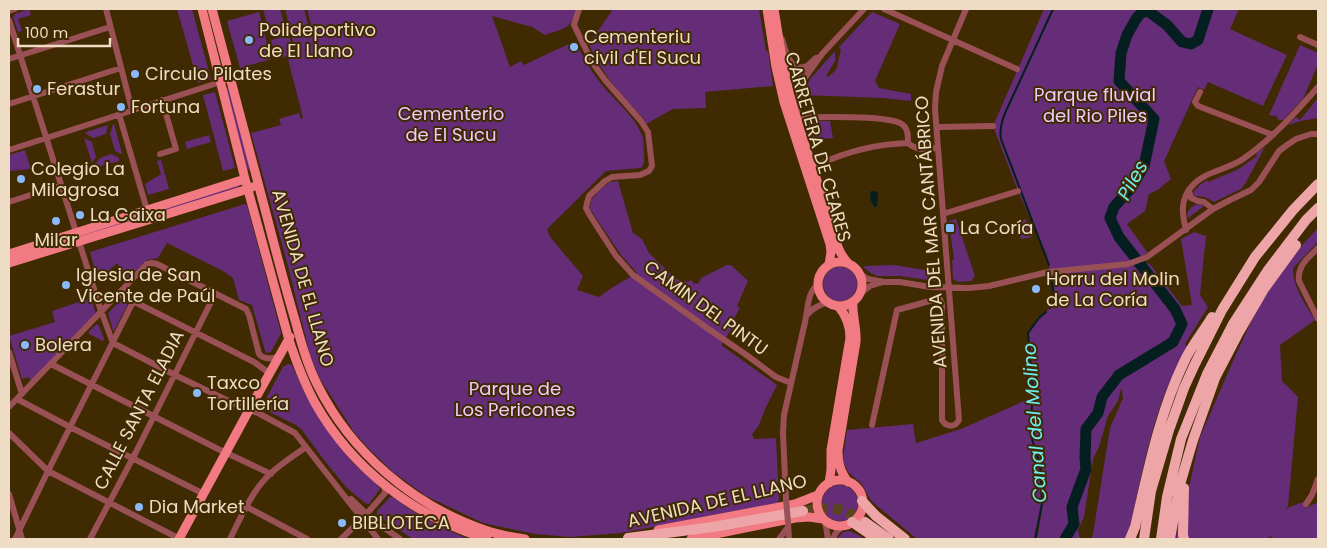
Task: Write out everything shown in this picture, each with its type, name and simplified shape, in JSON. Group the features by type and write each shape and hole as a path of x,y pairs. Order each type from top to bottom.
{"highway":[{"path":"1130,539 1135,527 1158,429 1184,361 1230,290 1288,216 1318,184"},
{"path":"1161,539 1166,497 1181,439 1207,374 1233,324 1268,270 1306,220 1318,208"},
{"path":"1170,539 1179,488 1193,440 1215,378 1264,289 1318,217"},
{"path":"1144,539 1152,491 1169,430 1184,388 1222,310 1255,257"},
{"path":"1184,539 1185,484 1193,440"},
{"path":"862,501 876,516 905,539"},
{"path":"625,539 712,527 804,511"},
{"path":"866,522 889,539"},
{"path":"848,524 868,533 876,539"},
{"path":"662,539 712,527"}],"main road":[{"name":"AVENIDA DE EL LLANO","path":"202,9 225,80 253,183 304,353 317,384 334,414 350,436 371,459 397,482 438,510 469,525 490,532 525,539"},
{"name":"AVENIDA DE EL LLANO","path":"212,9 225,80"},
{"name":"CARRETERA DE CEARES","path":"767,9 782,94 792,129 828,233 831,252 829,265"},
{"name":"CARRETERA DE CEARES","path":"774,9 783,66 797,118 835,232 840,254 848,263"},
{"name":"AVENIDA DE EL LLANO","path":"253,183 295,360 314,402 330,427 386,489 438,520 466,533 487,539"},
{"path":"9,263 146,210 253,183"},
{"path":"9,254 77,237 253,183"},
{"path":"835,262 848,263 857,269 863,284 860,294 853,302 838,306 822,297 818,284 821,273 829,265 835,262"},
{"path":"848,482 836,481 829,483 818,495 817,507 824,520 833,525 848,524 858,517 862,509 862,501 858,490 848,482 838,462 838,450 856,342 852,309 853,302"},
{"path":"829,483 831,450 850,338 847,320 838,306"},
{"path":"179,539 269,373 289,340 295,320"},
{"path":"278,357 285,356 295,360"},
{"name":"AVENIDA DE EL LLANO","path":"625,539 644,532 795,504 818,495"},
{"name":"AVENIDA DE EL LLANO","path":"691,539 795,518 824,520"}],"street":[{"path":"9,11 15,9"},
{"path":"106,9 132,110"},
{"name":"CAMIN DEL PINTU","path":"579,9 574,25 592,62 648,132 652,166 649,171 640,175 612,178 605,182 590,196 586,208 589,214 616,256 633,275 776,377 791,383"},
{"path":"864,9 822,54 802,82 799,91 797,118 874,118 897,121 904,126 908,134 908,142 912,146 921,149 937,148"},
{"path":"884,9 1017,69"},
{"name":"AVENIDA DEL MAR CANTÁBRICO","path":"872,426 897,310 937,299 941,302 943,338 942,420 944,424 952,426 958,423 960,416 935,110 940,72 966,9"},
{"path":"9,20 101,312 113,343 295,433 364,517 376,537"},
{"path":"776,21 788,58 798,67 808,65"},
{"path":"9,58 110,27"},
{"path":"1300,37 1318,44"},
{"path":"782,94 784,88 822,54"},
{"path":"9,104 121,68"},
{"path":"9,150 225,80"},
{"path":"1186,230 1182,212 1184,200 1192,186 1203,176 1241,161 1298,110 1318,87"},
{"path":"1200,92 1196,102 1198,106 1273,134"},
{"path":"160,154 176,149 162,100"},
{"path":"119,114 146,210"},
{"path":"940,127 993,126"},
{"path":"860,274 868,279 884,282 900,282 930,287 969,288 989,286 1048,272 1128,264 1147,257 1213,209 1251,190 1260,182 1279,151 1287,145 1296,139 1318,134"},
{"path":"820,164 854,151 908,142"},
{"path":"9,202 61,185"},
{"path":"946,213 1018,191"},
{"path":"1188,191 1191,198 1204,202 1213,209"},
{"path":"1182,212 1193,202 1198,201"},
{"path":"1318,248 1304,261 1298,275 1299,281 1318,319"},
{"path":"9,407 148,264 152,263 246,309 259,354 258,360 254,362"},
{"path":"860,294 870,286 884,282"},
{"path":"789,539 783,433 784,415 807,316 807,308 813,288 818,284"},
{"path":"119,294 254,362 269,373"},
{"name":"CALLE SANTA ELADIA","path":"90,539 215,294"},
{"path":"15,539 133,302"},
{"path":"807,316 812,309 828,302"},
{"path":"9,352 19,396 70,427 204,494"},
{"path":"259,354 269,359 278,357"},
{"path":"51,364 271,474"},
{"path":"9,433 48,471 179,539"},
{"path":"230,539 264,479 306,447"},
{"path":"1306,504 1312,495 1318,479"},
{"path":"341,539 364,517 386,489 397,482"},
{"path":"9,495 22,539"},
{"path":"247,507 307,539"},
{"path":"364,517 400,539"},
{"path":"824,520 828,539"},
{"path":"833,539 834,534 848,524"},
{"path":"779,539 788,525"},
{"path":"376,537 379,527 384,528"}],"green space":[{"path":"29,9 31,15 18,19 22,31 18,32 13,17 15,14"},
{"path":"177,9 192,9 211,79 198,83"},
{"name":"Polideportivo de El Llano","path":"263,9 280,9 286,31 270,36"},
{"name":"Polideportivo de El Llano","path":"285,9 304,9 309,28 291,33"},
{"name":"Parque de Los Pericones","path":"307,9 577,9 569,25 545,35 532,27 492,16 510,67 521,61 524,65 575,41 598,80 636,124 643,140 644,161 641,168 606,171 547,229 550,237 583,276 577,290 599,297 637,273 621,255 590,209 591,200 600,190 610,182 618,181 633,233 642,239 649,253 676,279 687,282 692,280 693,283 698,284 701,278 727,265 731,265 748,281 737,306 740,308 733,320 736,322 721,345 777,385 758,427 752,434 754,439 776,438 778,503 621,533 570,537 535,534 483,523 426,496 393,472 369,449 354,432 320,379 310,355 287,262 251,133 281,125 279,119 299,113 301,119 303,118 288,59 297,55 291,34 312,28"},
{"path":"613,9 759,9 773,86 705,92 706,108 673,109 646,124 644,119 606,75 589,44"},
{"name":"Parque fluvial del Rio Piles","path":"1044,9 1239,9 1230,29 1287,55 1263,106 1208,82 1204,90 1198,87 1164,161 1171,179 1159,189 1149,194 1145,211 1127,224 1147,252 1133,267 1149,263 1182,306 1192,305 1181,239 1194,232 1206,236 1200,295 1208,307 1185,344 1188,348 1161,404 1147,450 1130,528 1125,539 1091,539 1110,428 1123,398 1121,388 1118,401 1108,416 1099,447 1093,459 1084,517 1078,530 1080,539 1037,539 1042,506 1044,485 1041,464 1037,453 1040,464 1042,504 1035,539 917,539 877,506 870,499 861,483 848,472 843,458 847,430 913,424 916,443 961,429 1033,397 1028,333 1055,300 1047,256 1018,191 993,126"},
{"name":"Polideportivo de El Llano","path":"259,12 271,59 240,68 227,21"},
{"path":"872,12 900,24 875,81 879,88 911,94 911,101 803,95 810,79 835,51 835,61 826,76 828,77 836,70 841,50 839,47"},
{"name":"Polideportivo de El Llano","path":"289,35 294,54 276,59 271,40"},
{"path":"1300,45 1318,53 1318,64 1303,99 1283,120 1279,120 1276,116 1269,115"},
{"path":"228,87 250,168 248,170 226,89"},
{"path":"215,92 235,168 223,171 203,95"},
{"path":"1318,98 1318,118 1288,125 1296,117 1300,120"},
{"path":"805,121 830,121 833,138 812,140"},
{"path":"113,124 121,154 115,151 110,134"},
{"path":"108,125 106,134 93,138 85,133 86,132"},
{"path":"209,135 211,142 187,149 185,142"},
{"path":"84,138 92,142 96,157 92,163"},
{"path":"1265,147 1241,189 1214,202 1205,197 1193,195 1194,191 1207,180 1208,182 1237,170 1257,156 1256,154"},
{"path":"25,150 31,169 9,171 9,155"},
{"path":"112,154 119,158 119,161 97,167 96,163 100,158"},
{"path":"161,160 169,189 148,195 145,184 161,174 157,161"},
{"path":"239,185 238,188 90,234 88,233 88,232"},
{"path":"245,204 247,205 281,333 271,352 266,353 252,305 239,300 233,278 167,243 158,258 147,260 128,279 117,263 102,277 96,274 90,252"},
{"path":"1199,204 1204,206 1188,218 1189,209"},
{"path":"956,219 975,276 971,281 958,282 953,279 952,261 954,259 949,221"},
{"path":"1026,219 1032,237 1021,239 1017,222"},
{"path":"1318,228 1318,242 1293,268 1297,289 1315,320 1280,345 1282,381 1298,397 1288,506 1285,509 1303,502 1306,508 1318,502 1318,539 1273,539 1271,536 1266,539 1176,539 1177,523 1190,483 1200,437 1233,361 1256,311 1280,273"},
{"path":"894,265 925,270 940,268 940,278 935,281 900,276 877,276 863,267"},
{"path":"840,267 852,272 857,284 852,296 840,301 828,296 823,284 828,272"},
{"path":"91,298 96,314 31,381 29,377 22,379 9,336 55,322 52,311"},
{"path":"120,301 127,303 127,306 113,331 108,313"},
{"path":"97,324 104,339 103,341 89,334 89,331"},
{"path":"289,364 292,365 305,394 325,426 353,463 380,487 369,504 365,503 346,487 302,430 296,425 261,408 283,367"},
{"path":"840,485 847,486 853,490 857,496 857,510 853,516 847,520 840,521 833,520 827,516 823,510 822,503 823,496 827,490 833,486"},
{"path":"390,497 394,497 430,521 468,539 413,539 377,515 377,511"},
{"path":"850,531 865,539 837,539 843,532"}],"water":[{"path":"871,191 876,191 878,194 877,207 874,207 871,201"}],"waterway":[{"name":"Canal del Molino","path":"1049,265 1000,132 1006,111 1053,9"},
{"name":"Piles","path":"1065,539 1074,524 1072,507 1086,469 1086,429 1098,413 1102,397 1119,375 1173,342 1182,324 1175,309 1119,237 1110,218 1114,207 1131,188 1144,166 1154,119 1119,81 1121,53 1127,35 1141,13 1148,11 1167,25 1182,42 1191,44 1198,40 1208,9"},
{"name":"Canal del Molino","path":"1050,308 1055,300 1051,277"},
{"name":"Canal del Molino","path":"1035,539 1042,504 1040,464 1031,436 1033,389 1028,333 1046,312"}],"tunnel":[{"path":"803,511 822,508 842,510 865,522"}],"place":[{"name":"Polideportivo de El Llano","path":"249,40"},
{"name":"Cementeriu civil d'El Sucu","path":"574,47"},
{"name":"Circulo Pilates","path":"135,74"},
{"name":"Ferastur","path":"37,89"},
{"name":"Fortuna","path":"121,107"},
{"name":"Colegio La Milagrosa","path":"21,179"},
{"name":"La Caixa","path":"80,215"},
{"name":"Milar","path":"56,221"},
{"name":"La Coría","path":"950,228"},
{"name":"Iglesia de San Vicente de Paúl","path":"66,285"},
{"name":"Horru del Molin de La Coría","path":"1036,289"},
{"name":"Bolera","path":"25,345"},
{"name":"Taxco Tortillería","path":"197,393"},
{"name":"Dia Market","path":"139,507"},
{"name":"BIBLIOTECA","path":"342,523"}],"park label":[{"name":"Cementerio de El Sucu","path":"451,124"}]}
